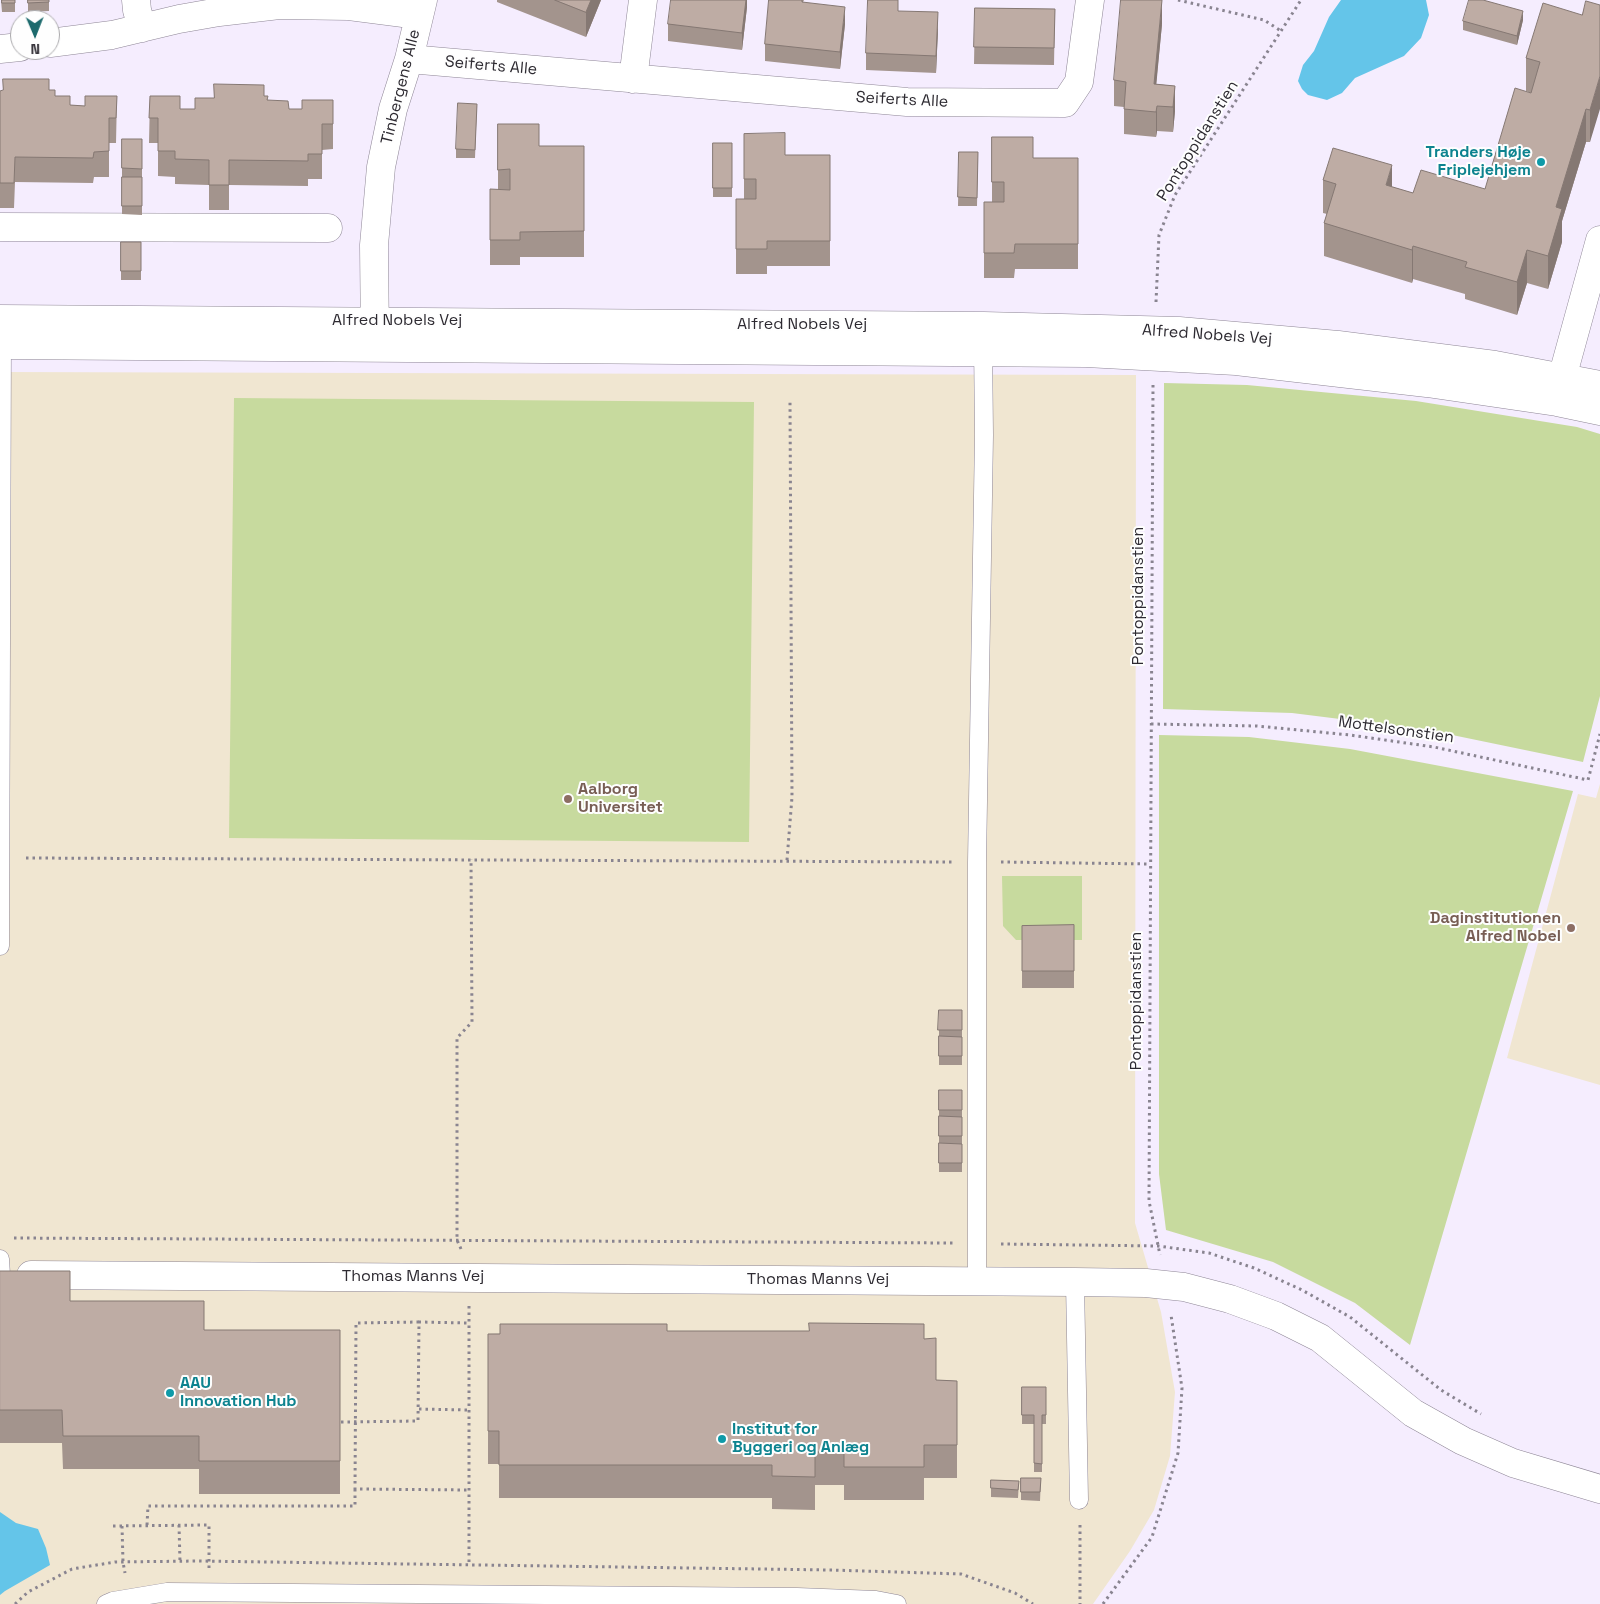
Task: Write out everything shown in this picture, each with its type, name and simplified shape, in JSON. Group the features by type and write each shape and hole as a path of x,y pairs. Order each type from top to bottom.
{"street":[{"path":"136,0 142,28"},
{"path":"633,79 643,0"},
{"name":"Seiferts Alle","path":"409,59 906,102 1065,103 1079,82 1090,0"},
{"name":"Tinbergens Alle","path":"60,42 112,35 179,19 219,12 279,5 421,8 409,59 393,109 381,167 374,245 375,334"},
{"path":"0,227 328,228"},
{"path":"1559,390 1600,240"},
{"name":"Alfred Nobels Vej","path":"1,332 983,339 1179,331 1338,345 1495,365 1559,390 1600,411"},
{"name":"Alfred Nobels Vej","path":"1559,390 1600,385"},
{"name":"Thomas Manns Vej","path":"0,1267 469,1278 1146,1283 1184,1287 1230,1299 1276,1316 1320,1338 1413,1413 1463,1441 1513,1463 1600,1489"}],"lane":[{"path":"0,946 1,332"},
{"path":"977,1281 977,862 984,435 983,339"},
{"path":"1075,1282 1079,1500"},
{"path":"106,1604 113,1601 167,1592 797,1596 876,1600 897,1604"}],"path":[{"path":"1178,0 1264,20 1281,31"},
{"name":"Pontoppidanstien","path":"1156,307 1159,235 1175,196 1300,0"},
{"name":"Pontoppidanstien","path":"1103,1604 1152,1537 1178,1453 1182,1388 1166,1285 1149,1201 1153,376"},
{"path":"788,860 792,797 790,400"},
{"name":"Mottelsonstien","path":"1151,724 1256,726 1350,735 1434,747 1588,780 1600,734"},
{"path":"0,858 788,860 1150,864"},
{"path":"461,1250 457,1240 457,1038 472,1022 471,859"},
{"path":"10,1238 457,1240"},
{"path":"469,1278 469,1565"},
{"path":"340,1422 418,1421 419,1322"},
{"path":"147,1525 148,1506 355,1506 356,1323 469,1323"},
{"path":"419,1409 470,1410"},
{"path":"355,1490 470,1490"},
{"path":"1079,1500 1080,1604"},
{"path":"179,1525 180,1561"},
{"path":"112,1526 209,1525 209,1561"},
{"path":"122,1526 122,1562"}],"shaded area":[{"name":"Aalborg Universitet","path":"0,372 1136,375 1135,1223 1161,1312 1175,1392 1170,1456 1154,1510 1130,1551 1093,1604 0,1604"},
{"name":"Daginstitutionen Alfred Nobel","path":"1600,784 1600,1085 1507,1058 1578,794 1596,798"}],"green space":[{"path":"1164,383 1247,385 1416,401 1577,427 1600,434 1600,696 1583,762 1428,730 1292,713 1163,709"},
{"path":"234,398 754,402 749,842 229,838"},
{"path":"1159,735 1249,737 1350,749 1573,791 1410,1345 1355,1303 1273,1262 1166,1230 1159,1174"},
{"path":"1002,876 1082,876 1082,940 1016,940 1003,926"}],"water":[{"path":"1341,0 1426,0 1429,15 1421,38 1404,56 1355,78 1342,93 1327,100 1308,95 1298,81 1303,65 1314,51 1329,17"},
{"path":"0,1512 16,1523 38,1529 46,1548 50,1565 0,1595"}],"building":[{"path":"2,0 15,0 15,3 2,3"},
{"path":"28,0 49,0 49,2 28,3"},
{"path":"555,0 591,0 586,12"},
{"path":"671,0 746,0 742,33 668,24"},
{"path":"769,0 802,0 802,2 845,7 840,52 765,44"},
{"path":"868,0 898,0 898,11 938,12 936,56 866,53"},
{"path":"1121,0 1162,0 1154,84 1175,86 1173,107 1157,106 1156,112 1124,109 1126,82 1114,80"},
{"path":"1469,0 1483,0 1523,11 1517,36 1463,21"},
{"name":"Tranders Høje Friplejehjem","path":"1586,1 1600,5 1600,76 1590,110 1586,109 1556,207 1562,209 1548,256 1527,250 1517,282 1465,267 1467,262 1413,246 1412,250 1324,223 1336,184 1323,180 1333,148 1392,165 1386,185 1413,193 1421,170 1485,189 1515,88 1531,93 1540,62 1526,58 1543,3 1582,15"},
{"path":"975,8 1055,9 1054,48 974,47"},
{"path":"3,79 49,79 49,90 55,90 55,96 70,96 70,105 85,106 85,96 117,96 116,118 109,118 109,151 94,152 93,158 15,157 14,183 0,183 0,91 3,90"},
{"path":"214,84 264,85 264,96 268,96 267,100 288,101 289,109 302,109 302,100 333,100 333,124 322,124 322,154 308,154 308,161 229,160 229,185 209,185 209,160 175,159 175,151 158,151 158,118 149,118 150,96 180,96 180,109 195,109 195,98 214,98"},
{"path":"458,103 477,104 475,150 456,149"},
{"path":"498,124 539,124 539,146 584,146 584,231 520,232 520,240 490,240 490,189 510,190 510,169 498,170"},
{"path":"785,133 785,155 830,155 830,241 767,241 767,249 736,249 736,199 756,199 756,179 744,179 744,134"},
{"path":"992,137 1033,137 1033,158 1078,158 1078,244 1015,244 1014,253 984,253 984,202 1004,202 1004,182 992,182"},
{"path":"122,139 142,139 142,169 122,168"},
{"path":"713,143 732,143 732,188 713,188"},
{"path":"959,152 978,152 977,198 958,197"},
{"path":"122,177 142,177 142,206 122,206"},
{"path":"121,242 141,242 141,271 121,271"},
{"path":"1074,925 1074,971 1022,971 1022,926"},
{"path":"939,1010 962,1010 962,1030 938,1030"},
{"path":"939,1036 962,1037 962,1056 939,1056"},
{"path":"939,1090 962,1090 962,1110 939,1110"},
{"path":"939,1116 962,1117 962,1136 939,1136"},
{"path":"939,1143 962,1144 962,1163 939,1163"},
{"name":"AAU Innovation Hub","path":"0,1271 70,1271 70,1301 204,1301 204,1330 340,1330 340,1461 199,1461 199,1436 63,1436 62,1410 0,1410"},
{"name":"Institut for Byggeri og Anlæg","path":"809,1323 924,1324 924,1339 936,1338 936,1380 957,1381 957,1445 924,1445 924,1467 844,1467 844,1452 815,1452 815,1477 772,1476 772,1465 499,1465 499,1431 488,1431 488,1334 500,1334 500,1324 667,1324 667,1331 809,1331"},
{"path":"1022,1387 1046,1387 1046,1415 1042,1415 1042,1464 1034,1463 1034,1415 1022,1415"},
{"path":"1021,1478 1041,1478 1040,1492 1021,1492"},
{"path":"991,1480 1019,1481 1018,1490 991,1488"}],"place":[{"name":"Tranders Høje Friplejehjem","path":"1541,162"},
{"name":"Aalborg Universitet","path":"568,799"},
{"name":"Daginstitutionen Alfred Nobel","path":"1571,928"},
{"name":"AAU Innovation Hub","path":"170,1393"},
{"name":"Institut for Byggeri og Anlæg","path":"722,1439"}]}
